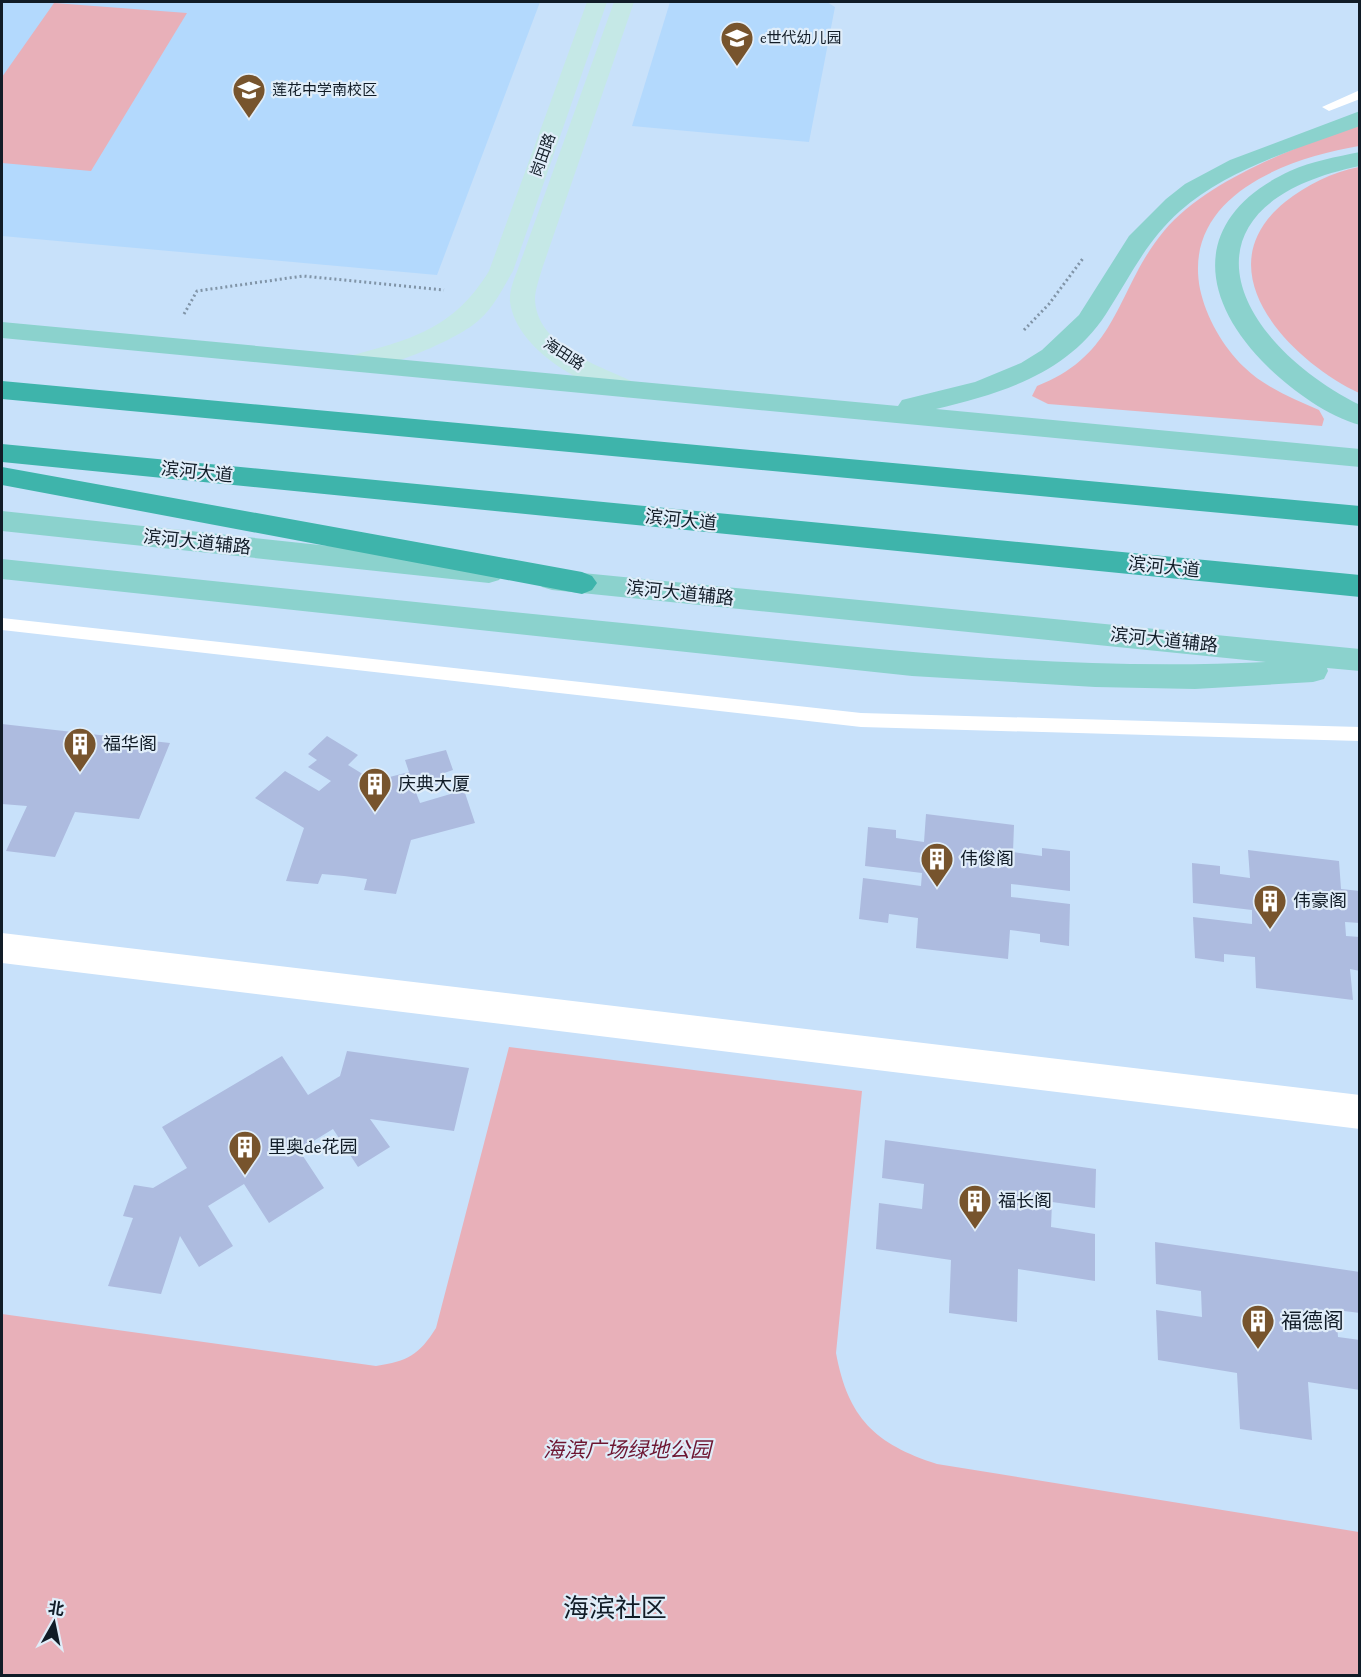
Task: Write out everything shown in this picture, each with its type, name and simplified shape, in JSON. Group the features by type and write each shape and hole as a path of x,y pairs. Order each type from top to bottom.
{"highway":[{"path":"2,390 1359,516"},
{"name":"滨河大道","path":"2,453 1359,586"},
{"path":"2,476 582,583"}],"main road":[{"path":"882,413 1001,383 1040,365 1069,342 1088,321 1133,247 1176,202 1218,174 1342,112"},
{"path":"1359,159 1340,161 1298,174 1272,188 1245,211 1230,237 1225,260 1229,291 1244,322 1269,353 1307,385 1359,416"},
{"path":"2,330 1359,458"},
{"name":"滨河大道辅路","path":"2,521 582,583 1359,660"},
{"path":"2,569 843,658 1003,671 1195,677 1290,673 1359,665"}],"street":[{"name":"岗田路","path":"483,300 501,271 597,2"},
{"name":"岗田路","path":"522,301 531,266 624,2"},
{"path":"355,363 409,348 444,332 483,300"},
{"name":"海田路","path":"522,301 530,325 539,337 567,360 627,389"},
{"path":"2,948 1359,1112"}],"lane":[{"path":"1342,112 1359,94"},
{"path":"2,624 861,720 1359,734"}],"path":[{"path":"1023,332 1049,304 1085,256"},
{"path":"184,314 197,291 303,276 483,300"},
{"path":"173,312 196,315"}],"shaded area":[{"name":"莲花中学南校区","path":"2,2 540,2 437,275 2,236"},
{"name":"e世代幼儿园","path":"670,2 827,2 835,7 809,142 632,126"}],"green space":[{"path":"54,3 187,13 91,171 2,163 2,77"},
{"path":"1359,123 1359,146 1301,160 1272,172 1246,187 1223,206 1207,229 1199,257 1200,289 1203,300 1222,341 1244,367 1261,381 1319,410 1324,419 1322,426 1048,404 1032,396 1037,386 1064,372 1085,356 1101,338 1148,253 1164,231 1183,212 1205,195 1255,166"},
{"path":"1359,167 1359,393 1307,359 1284,336 1265,311 1254,284 1252,256 1261,228 1285,202 1320,180"},
{"name":"海滨广场绿地公园","path":"509,1047 862,1091 836,1353 848,1395 868,1425 897,1447 937,1464 1359,1532 1359,1675 2,1675 2,1314 376,1366 405,1359 424,1345 436,1328"}],"building":[{"name":"福华阁","path":"2,724 170,743 139,819 75,812 55,857 6,851 27,806 2,804"},
{"name":"庆典大厦","path":"327,736 358,755 348,765 374,781 409,772 405,760 446,750 453,770 441,774 444,783 415,790 420,803 464,790 475,823 411,840 396,894 364,890 367,879 344,876 322,874 318,884 286,881 304,828 255,798 285,771 319,791 331,781 308,767 317,760 308,754"},
{"name":"伟俊阁","path":"926,814 1014,825 1013,852 1042,856 1042,848 1070,851 1070,891 1011,884 1011,897 1070,904 1069,946 1040,942 1040,934 1010,930 1008,959 916,948 918,918 889,914 888,923 859,919 863,878 921,886 922,873 865,866 868,827 896,830 896,838 924,842"},
{"name":"伟豪阁","path":"1248,850 1339,861 1341,889 1360,891 1360,923 1345,922 1346,936 1360,937 1360,971 1350,969 1353,1000 1256,988 1255,957 1224,954 1224,962 1195,958 1193,917 1252,924 1252,910 1193,903 1192,863 1220,866 1220,874 1250,878"},
{"name":"里奥de花园","path":"347,1051 469,1068 454,1131 370,1119 390,1147 358,1167 333,1129 299,1150 324,1188 269,1223 244,1184 208,1206 233,1246 199,1267 180,1236 161,1294 108,1286 133,1218 123,1216 134,1185 153,1188 187,1168 162,1127 282,1056 308,1095 340,1076"},
{"name":"福长阁","path":"885,1140 1096,1169 1095,1208 1052,1202 1051,1227 1095,1234 1095,1281 1018,1269 1017,1322 949,1313 951,1260 876,1249 879,1203 922,1209 924,1184 882,1178"},
{"name":"福德阁","path":"1155,1242 1360,1272 1360,1313 1336,1310 1338,1337 1360,1340 1360,1390 1308,1382 1312,1440 1240,1429 1237,1373 1158,1360 1156,1310 1202,1317 1201,1291 1156,1284"}],"place":[{"name":"e世代幼儿园","path":"737,67"},
{"name":"莲花中学南校区","path":"249,119"},
{"name":"福华阁","path":"80,773"},
{"name":"庆典大厦","path":"375,813"},
{"name":"伟俊阁","path":"937,888"},
{"name":"伟豪阁","path":"1270,930"},
{"name":"里奥de花园","path":"245,1176"},
{"name":"福长阁","path":"975,1230"},
{"name":"福德阁","path":"1258,1350"}],"district":[{"name":"海滨社区","path":"615,1608"}]}
